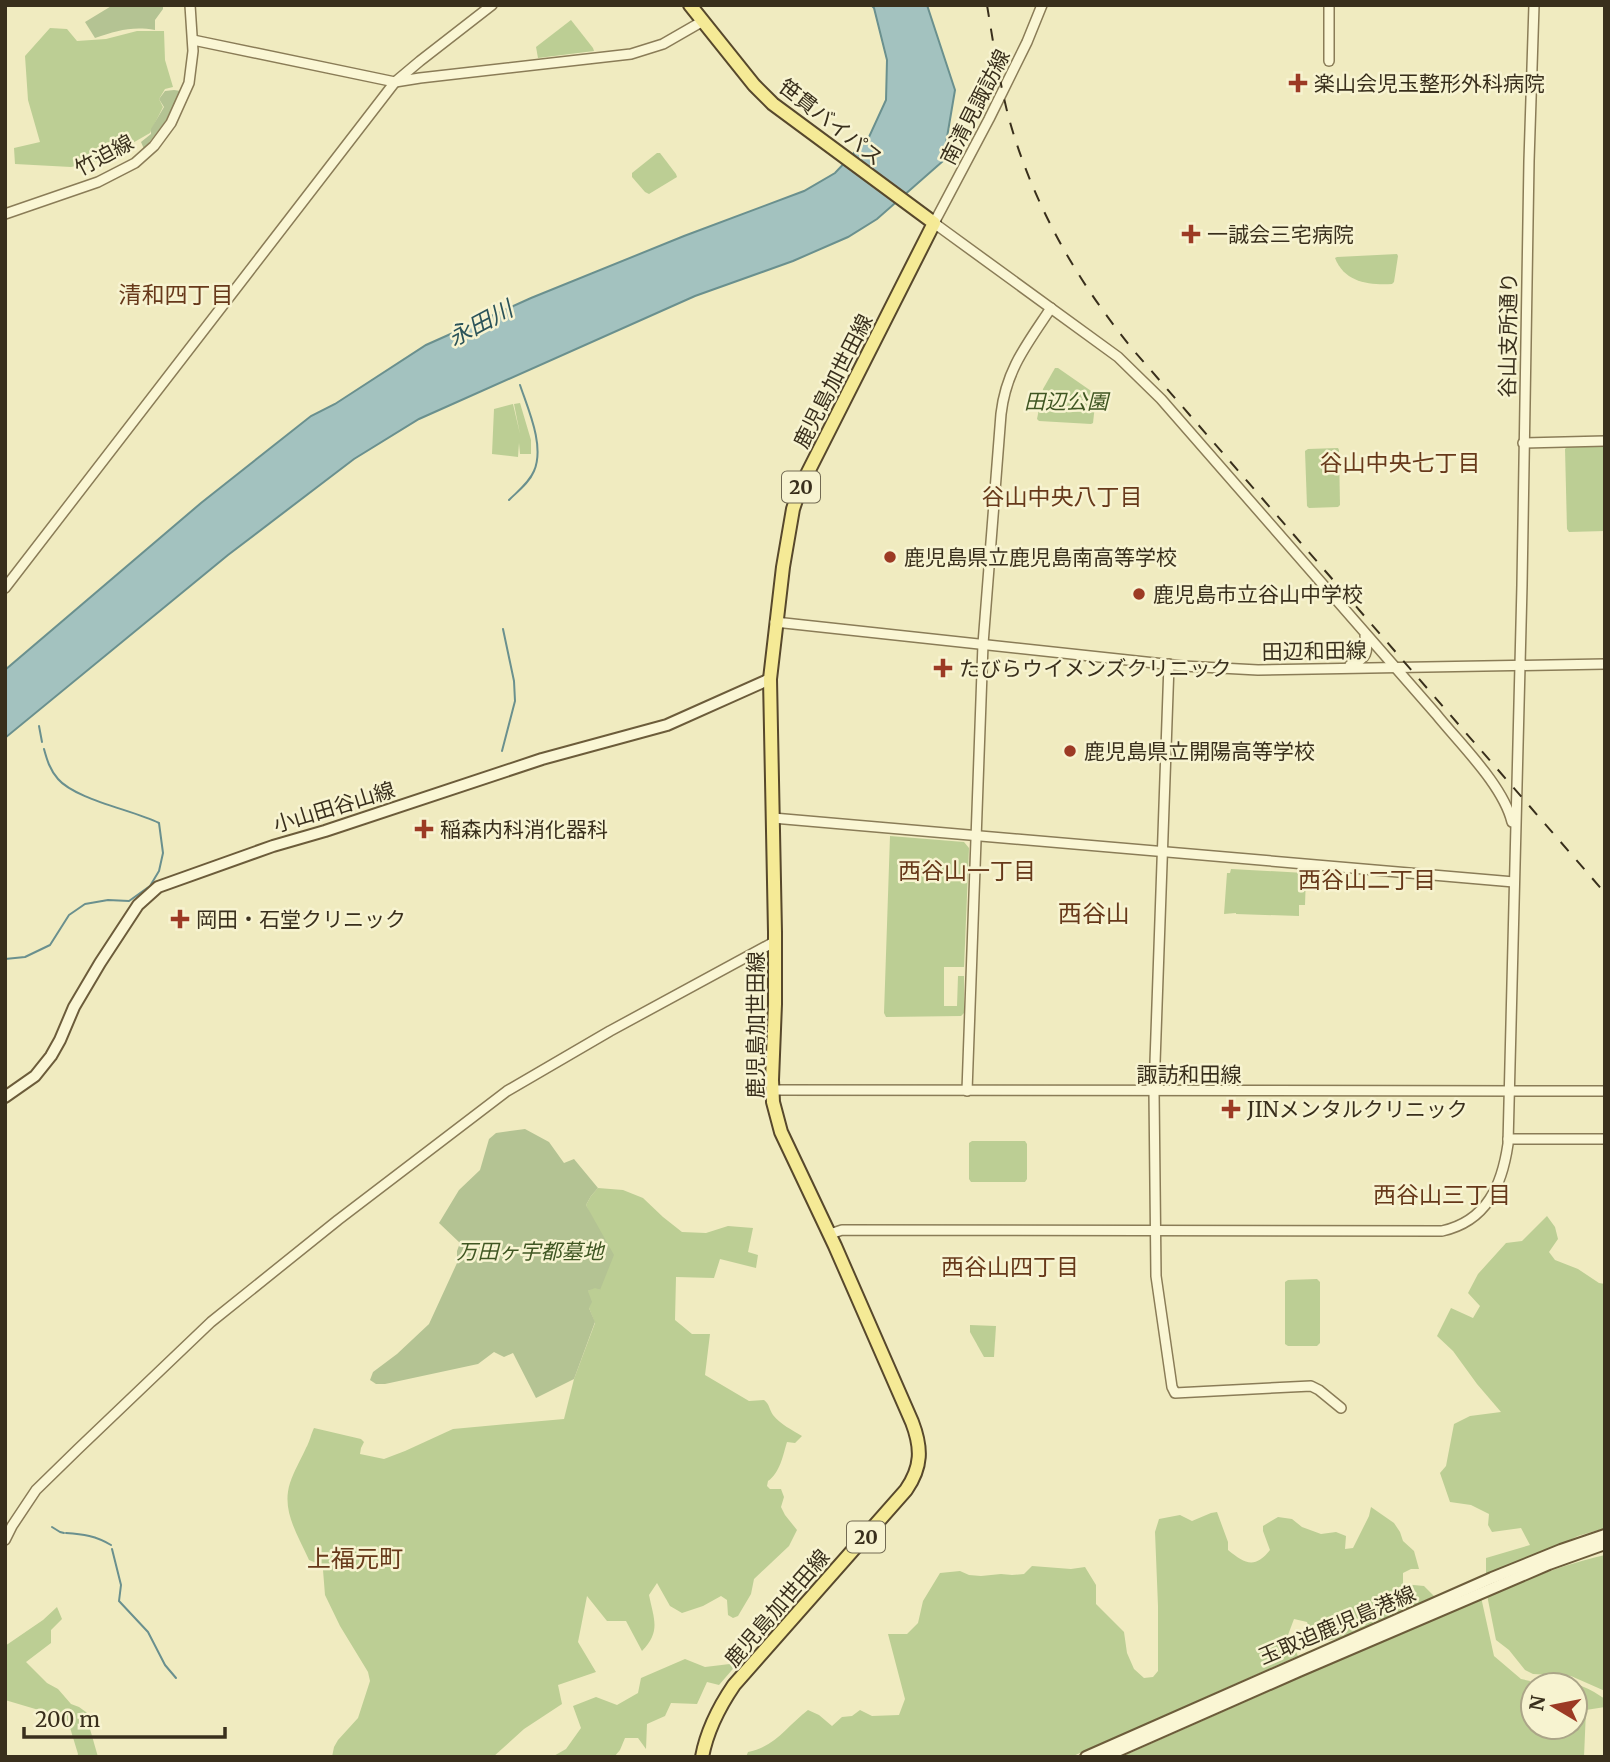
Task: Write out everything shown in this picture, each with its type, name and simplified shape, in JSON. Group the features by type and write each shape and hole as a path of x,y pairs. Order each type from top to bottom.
{"main road":[{"name":"笹貫バイパス","path":"690,5 754,85 773,104 934,223"},
{"name":"鹿児島加世田線","path":"702,1757 712,1724 734,1685 906,1490 919,1463 912,1422 830,1234 781,1132 774,1106 770,679 783,567 793,509 800,488 934,223"},
{"name":"小山田谷山線","path":"5,1097 35,1076 51,1056 74,1007 100,963 138,905 158,887 273,846 542,759 667,725 770,679"},
{"name":"玉取迫鹿児島港線","path":"1104,1757 1223,1700 1561,1550 1605,1535"},
{"name":"玉取迫鹿児島港線","path":"1494,1582 1605,1544"},
{"name":"玉取迫鹿児島港線","path":"1086,1757 1133,1741"}],"street":[{"name":"竹迫線","path":"5,214 98,182 135,163 162,136 187,89 191,75 193,40 190,5"},
{"path":"5,588 395,82 492,5"},
{"name":"南清見諏訪線","path":"934,223 994,109 1042,5"},
{"path":"1329,5 1329,61"},
{"name":"谷山支所通り","path":"1515,838 1528,173 1534,5"},
{"path":"193,40 395,82 631,54 663,44 704,21"},
{"path":"830,1234 842,1230 1442,1231 1467,1223 1485,1205 1496,1188 1505,1164 1508,1139 1515,838 1508,808 1498,790 1436,715 1152,390 1118,357 934,223"},
{"path":"967,1091 983,644 1004,398 1013,368 1051,308"},
{"path":"1523,443 1605,441"},
{"name":"田辺和田線","path":"775,622 1169,664 1258,670 1605,664"},
{"path":"1341,668 1360,662 1364,657 1367,649 1365,634"},
{"path":"1169,664 1154,1091 1156,1276 1172,1385 1175,1393 1311,1386 1341,1408"},
{"path":"1498,790 1517,795"},
{"path":"773,818 1514,883"},
{"path":"5,1540 36,1490 78,1449 211,1322 338,1220 507,1091 610,1031 774,942"},
{"name":"諏訪和田線","path":"773,1090 1605,1091"},
{"path":"1508,1139 1605,1139"}],"green space":[{"path":"113,5 163,5 163,9 155,20 155,30 131,29 95,38 85,22"},
{"path":"571,20 594,51 538,58 536,47"},
{"path":"50,28 67,29 77,41 106,39 137,31 164,31 165,60 173,87 165,89 159,99 163,107 150,133 103,160 71,167 15,164 14,148 40,142 28,100 25,56"},
{"path":"165,91 181,91 165,122 144,149 141,142 151,134 151,129 164,107 159,99"},
{"path":"660,153 677,177 649,194 632,177 632,173"},
{"path":"1397,254 1392,284 1359,281 1345,273 1335,258 1337,257"},
{"name":"田辺公園","path":"1055,368 1094,393 1093,423 1037,419 1043,389"},
{"path":"520,403 531,440 531,454 520,454 519,443 518,457 492,454 494,409 513,404 520,434 514,404"},
{"path":"1605,446 1605,531 1569,532 1565,449"},
{"path":"1338,448 1340,505 1309,508 1305,451"},
{"path":"890,836 964,842 969,848 964,967 944,967 944,1006 957,1006 958,976 964,976 964,1013 961,1016 886,1017 884,1013"},
{"path":"1231,869 1305,873 1305,905 1299,905 1299,916 1224,914 1227,873 1230,873"},
{"name":"万田ヶ宇都墓地","path":"525,1129 549,1142 564,1163 574,1159 598,1188 586,1205 614,1255 600,1290 595,1288 588,1291 592,1302 589,1308 595,1322 574,1379 536,1398 513,1353 504,1357 494,1352 478,1364 376,1384 370,1380 373,1372 429,1324 457,1263 460,1243 439,1223 459,1190 480,1170 489,1139 496,1133"},
{"path":"1025,1141 1025,1182 971,1182 969,1143"},
{"path":"598,1188 623,1190 643,1198 682,1232 706,1233 728,1226 753,1228 748,1252 758,1255 756,1268 720,1259 714,1278 676,1277 675,1320 692,1334 710,1334 705,1375 749,1401 764,1400 776,1418 802,1436 795,1443 787,1442 778,1469 767,1486 770,1489 781,1489 784,1497 781,1507 797,1530 789,1546 754,1579 751,1594 738,1616 733,1618 728,1615 727,1600 721,1596 682,1613 670,1606 657,1583 649,1595 654,1631 642,1651 626,1621 607,1621 587,1596 578,1642 596,1672 558,1685 562,1704 524,1729 493,1757 332,1757 338,1740 358,1718 370,1681 368,1672 325,1595 323,1570 319,1564 309,1560 289,1513 290,1483 314,1428 361,1439 364,1442 360,1454 384,1459 453,1429 564,1419 574,1379 595,1323 589,1308 588,1291 595,1287 600,1290 593,1220 586,1205"},
{"path":"1547,1216 1555,1227 1558,1239 1549,1252 1555,1260 1605,1284 1605,1528 1578,1536 1486,1576 1486,1558 1530,1545 1521,1528 1492,1532 1488,1525 1489,1514 1471,1505 1450,1502 1440,1473 1446,1466 1454,1424 1470,1416 1501,1412 1453,1351 1437,1336 1451,1308 1473,1318 1480,1306 1468,1293 1478,1274 1506,1243 1522,1241"},
{"path":"1317,1279 1320,1282 1320,1343 1317,1346 1288,1346 1285,1344 1285,1282"},
{"path":"970,1325 996,1326 994,1357 984,1357 970,1332"},
{"path":"1371,1507 1394,1523 1403,1541 1414,1551 1419,1569 1403,1573 1403,1584 1424,1586 1436,1598 1341,1638 1321,1642 1314,1642 1307,1622 1294,1619 1288,1635 1298,1656 1071,1757 746,1757 748,1752 773,1741 808,1710 832,1726 842,1717 852,1716 860,1710 872,1716 899,1715 905,1699 888,1634 907,1634 918,1623 923,1601 940,1573 960,1571 981,1576 1012,1575 1024,1574 1032,1566 1071,1569 1085,1567 1096,1585 1096,1604 1124,1632 1127,1653 1134,1669 1144,1678 1153,1677 1158,1671 1155,1532 1159,1519 1180,1515 1192,1521 1217,1512 1228,1542 1228,1550 1240,1559 1255,1562 1270,1550 1263,1526 1278,1517 1292,1519 1302,1527 1321,1534 1336,1532 1346,1536 1345,1549 1353,1548"},
{"path":"1605,1555 1605,1691 1589,1684 1589,1671 1525,1670 1509,1650 1496,1640 1487,1595"},
{"path":"1481,1597 1494,1656 1519,1677 1519,1741 1585,1741 1584,1757 1121,1757"},
{"path":"57,1607 62,1619 51,1630 51,1643 26,1662 71,1704 90,1715 94,1724 90,1729 98,1757 77,1757 68,1721 5,1700 5,1646"},
{"path":"685,1659 705,1667 738,1663 719,1685 707,1682 697,1704 671,1703 665,1716 647,1724 646,1749 638,1738 625,1738 614,1757 552,1757 566,1749 581,1728 573,1706 596,1697 617,1705 638,1693 641,1678"},
{"path":"1589,1689 1605,1699 1605,1707 1589,1710"}],"water":[{"name":"永田川","path":"871,5 927,5 955,90 943,161 877,219 848,237 793,261 695,296 419,419 354,459 228,555 5,738 5,670 201,503 311,416 335,404 426,345 531,298 804,191 835,173 869,137 886,100 887,60"}],"waterway":[{"path":"509,500 529,479 537,461 537,439 520,385"},
{"path":"502,751 515,701 514,681 503,629"},
{"path":"39,726 42,742"},
{"path":"5,959 25,957 50,945 69,915 85,904 108,900 129,901 150,886 159,871 163,853 159,823 90,798 66,786 53,772 44,749"},
{"path":"52,1527 64,1533"},
{"path":"66,1533 89,1536 111,1545"},
{"path":"112,1549 121,1585 119,1601 148,1632 165,1665 176,1678"}],"railway":[{"path":"987,5 1002,88 1018,148 1043,210 1094,298 1135,352 1605,893"}],"place":[{"name":"楽山会児玉整形外科病院","path":"1298,83"},
{"name":"一誠会三宅病院","path":"1191,234"},
{"name":"鹿児島県立鹿児島南高等学校","path":"890,557"},
{"name":"鹿児島市立谷山中学校","path":"1139,594"},
{"name":"たびらウイメンズクリニック","path":"943,668"},
{"name":"鹿児島県立開陽高等学校","path":"1070,751"},
{"name":"稲森内科消化器科","path":"424,829"},
{"name":"岡田・石堂クリニック","path":"180,919"},
{"name":"JINメンタルクリニック","path":"1231,1109"}],"district":[{"name":"清和四丁目","path":"176,294"},
{"name":"谷山中央七丁目","path":"1400,462"},
{"name":"谷山中央八丁目","path":"1062,496"},
{"name":"西谷山一丁目","path":"967,870"},
{"name":"西谷山二丁目","path":"1367,879"},
{"name":"西谷山","path":"1094,913"},
{"name":"西谷山三丁目","path":"1442,1194"},
{"name":"西谷山四丁目","path":"1010,1266"},
{"name":"上福元町","path":"355,1558"}]}
